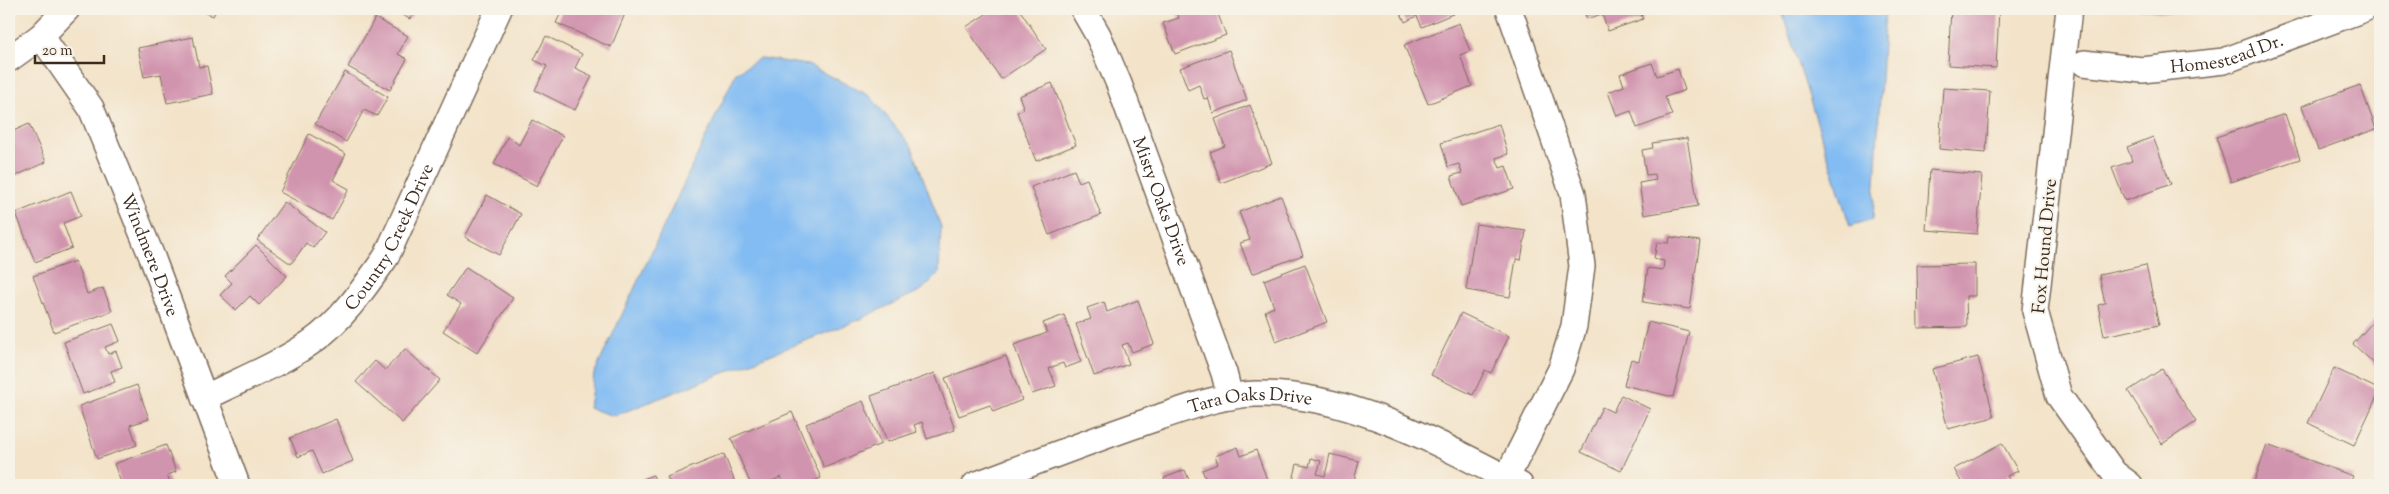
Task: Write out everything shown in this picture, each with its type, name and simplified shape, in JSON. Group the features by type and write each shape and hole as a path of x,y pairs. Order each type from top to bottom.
{"street":[{"path":"9,59 41,36 67,9"},
{"name":"Country Creek Drive","path":"204,398 283,359 312,342 337,318 369,282 386,257 499,9"},
{"name":"Misty Oaks Drive","path":"1083,9 1098,35 1119,84 1224,373 1230,397"},
{"path":"1509,9 1573,194 1582,266 1574,326 1561,368 1510,483"},
{"name":"Fox Hound Drive","path":"2069,9 2035,311 2059,396 2114,473 2130,485"},
{"name":"Homestead Dr.","path":"2084,63 2142,70 2224,61 2364,9"},
{"name":"Windmere Drive","path":"41,36 91,108 152,257 237,485"},
{"name":"Tara Oaks Drive","path":"975,485 1205,402 1255,394 1312,398 1344,406 1449,449 1510,483"}],"water":[{"path":"1781,9 1885,9 1873,219 1850,226"},
{"path":"760,58 808,65 870,96 912,147 941,227 939,273 922,290 856,321 614,416 589,408 594,374 736,73"}],"building":[{"path":"198,9 217,9 213,16"},
{"path":"390,9 415,9 410,19"},
{"path":"563,9 627,9 611,47 556,23"},
{"path":"994,9 1019,9 1046,49 1001,79 966,27"},
{"path":"1176,9 1216,9 1226,35 1175,54 1163,23 1179,18"},
{"path":"1399,9 1453,9 1455,13 1422,27 1417,16 1405,22"},
{"path":"1583,9 1639,9 1643,19 1608,31 1602,14 1587,19"},
{"path":"1951,9 1999,9 1996,68 1948,65"},
{"path":"2137,9 2178,9 2178,14"},
{"path":"375,18 408,36 398,54 407,59 390,90 348,67"},
{"path":"1459,23 1470,51 1460,55 1472,86 1428,104 1404,45"},
{"path":"546,36 582,54 575,68 592,76 575,110 535,90 547,66 534,60"},
{"path":"193,37 199,67 207,66 213,94 167,103 161,74 144,77 138,48"},
{"path":"1229,50 1247,100 1213,113 1208,98 1204,99 1199,85 1188,90 1180,68"},
{"path":"1652,63 1657,76 1678,69 1685,90 1665,97 1672,115 1637,128 1631,111 1617,116 1608,92 1624,86 1620,74"},
{"path":"345,72 388,97 377,116 364,110 346,142 315,124"},
{"path":"1052,83 1076,145 1036,161 1017,112 1024,109 1019,96"},
{"path":"2360,85 2376,129 2318,150 2302,106"},
{"path":"1943,88 1990,91 1986,153 1939,149"},
{"path":"1250,105 1272,163 1221,183 1210,152 1225,146 1215,119"},
{"path":"2285,114 2300,159 2231,182 2216,137"},
{"path":"532,120 563,136 537,186 494,164 508,136 519,145"},
{"path":"29,124 46,162 9,179 9,133"},
{"path":"1499,124 1508,154 1496,158 1500,168 1506,166 1514,189 1461,206 1451,176 1462,173 1459,164 1448,167 1441,143"},
{"path":"309,134 346,154 333,180 349,189 332,220 280,192"},
{"path":"2153,137 2171,184 2125,201 2112,168 2132,161 2127,147"},
{"path":"1687,138 1698,206 1644,215 1639,183 1656,180 1655,174 1646,175 1642,150 1653,148 1652,143"},
{"path":"1074,170 1079,182 1087,179 1101,215 1049,235 1031,187"},
{"path":"1930,170 1982,175 1977,234 1926,230"},
{"path":"71,191 81,216 63,223 72,248 35,262 16,213"},
{"path":"487,195 521,214 499,255 465,237"},
{"path":"1281,196 1303,255 1252,274 1240,243 1250,240 1239,212"},
{"path":"284,202 325,232 313,248 306,243 291,264 257,240"},
{"path":"1476,224 1526,231 1521,260 1516,259 1510,297 1466,290"},
{"path":"1670,237 1700,241 1690,309 1643,302 1648,268 1663,270 1664,261 1654,259 1657,242 1669,243"},
{"path":"256,245 287,276 259,305 250,296 236,310 220,295 232,283 225,276"},
{"path":"75,261 87,294 103,288 112,311 54,332 33,276"},
{"path":"1305,264 1327,322 1276,342 1265,311 1274,307 1264,280"},
{"path":"1975,264 1975,296 1966,296 1967,327 1918,328 1917,265"},
{"path":"2146,265 2159,325 2104,336 2098,305 2105,303 2099,275"},
{"path":"466,267 513,298 477,353 443,331 461,304 447,295"},
{"path":"1138,300 1154,344 1132,352 1128,343 1122,345 1129,364 1094,376 1076,324 1091,319 1087,308 1104,302 1107,312"},
{"path":"1461,313 1509,336 1491,373 1485,370 1473,395 1431,375"},
{"path":"2380,314 2380,369 2353,344"},
{"path":"1064,315 1081,362 1065,368 1063,363 1049,368 1056,386 1032,394 1014,345 1047,333 1043,323"},
{"path":"1648,322 1689,332 1673,397 1624,385 1631,359 1639,361"},
{"path":"113,324 120,341 105,347 108,354 116,351 122,367 111,371 115,382 83,394 64,342"},
{"path":"405,349 440,380 402,423 356,382 375,361 385,370"},
{"path":"1006,356 1022,400 993,412 990,405 959,416 945,378"},
{"path":"1978,357 1994,417 1948,429 1932,369"},
{"path":"2334,368 2380,390 2354,445 2308,423"},
{"path":"2162,369 2196,422 2162,444 2128,391"},
{"path":"935,373 955,430 927,439 922,422 914,425 917,432 887,442 871,396"},
{"path":"137,385 149,419 130,425 137,445 97,459 79,406"},
{"path":"1621,395 1650,409 1621,471 1581,452 1602,407 1613,412"},
{"path":"863,401 881,444 824,468 806,424"},
{"path":"792,412 821,478 804,485 785,485 781,477 762,485 751,485 731,438"},
{"path":"336,419 353,461 322,474 312,451 298,457 290,438"},
{"path":"2002,443 2018,471 2007,476 2012,485 1963,485 1954,469"},
{"path":"166,445 176,472 167,475 171,485 122,485 114,464"},
{"path":"2267,445 2353,476 2349,485 2263,485 2254,482"},
{"path":"1238,447 1241,456 1256,450 1269,485 1208,485 1202,470 1218,464 1215,456"},
{"path":"724,454 736,485 671,485 667,477"},
{"path":"1330,454 1359,461 1353,485 1292,485 1297,464 1309,467 1311,458 1321,461 1317,474 1325,476"},
{"path":"1185,470 1191,485 1166,485 1164,478"},
{"path":"653,475 657,485 627,485"}]}
